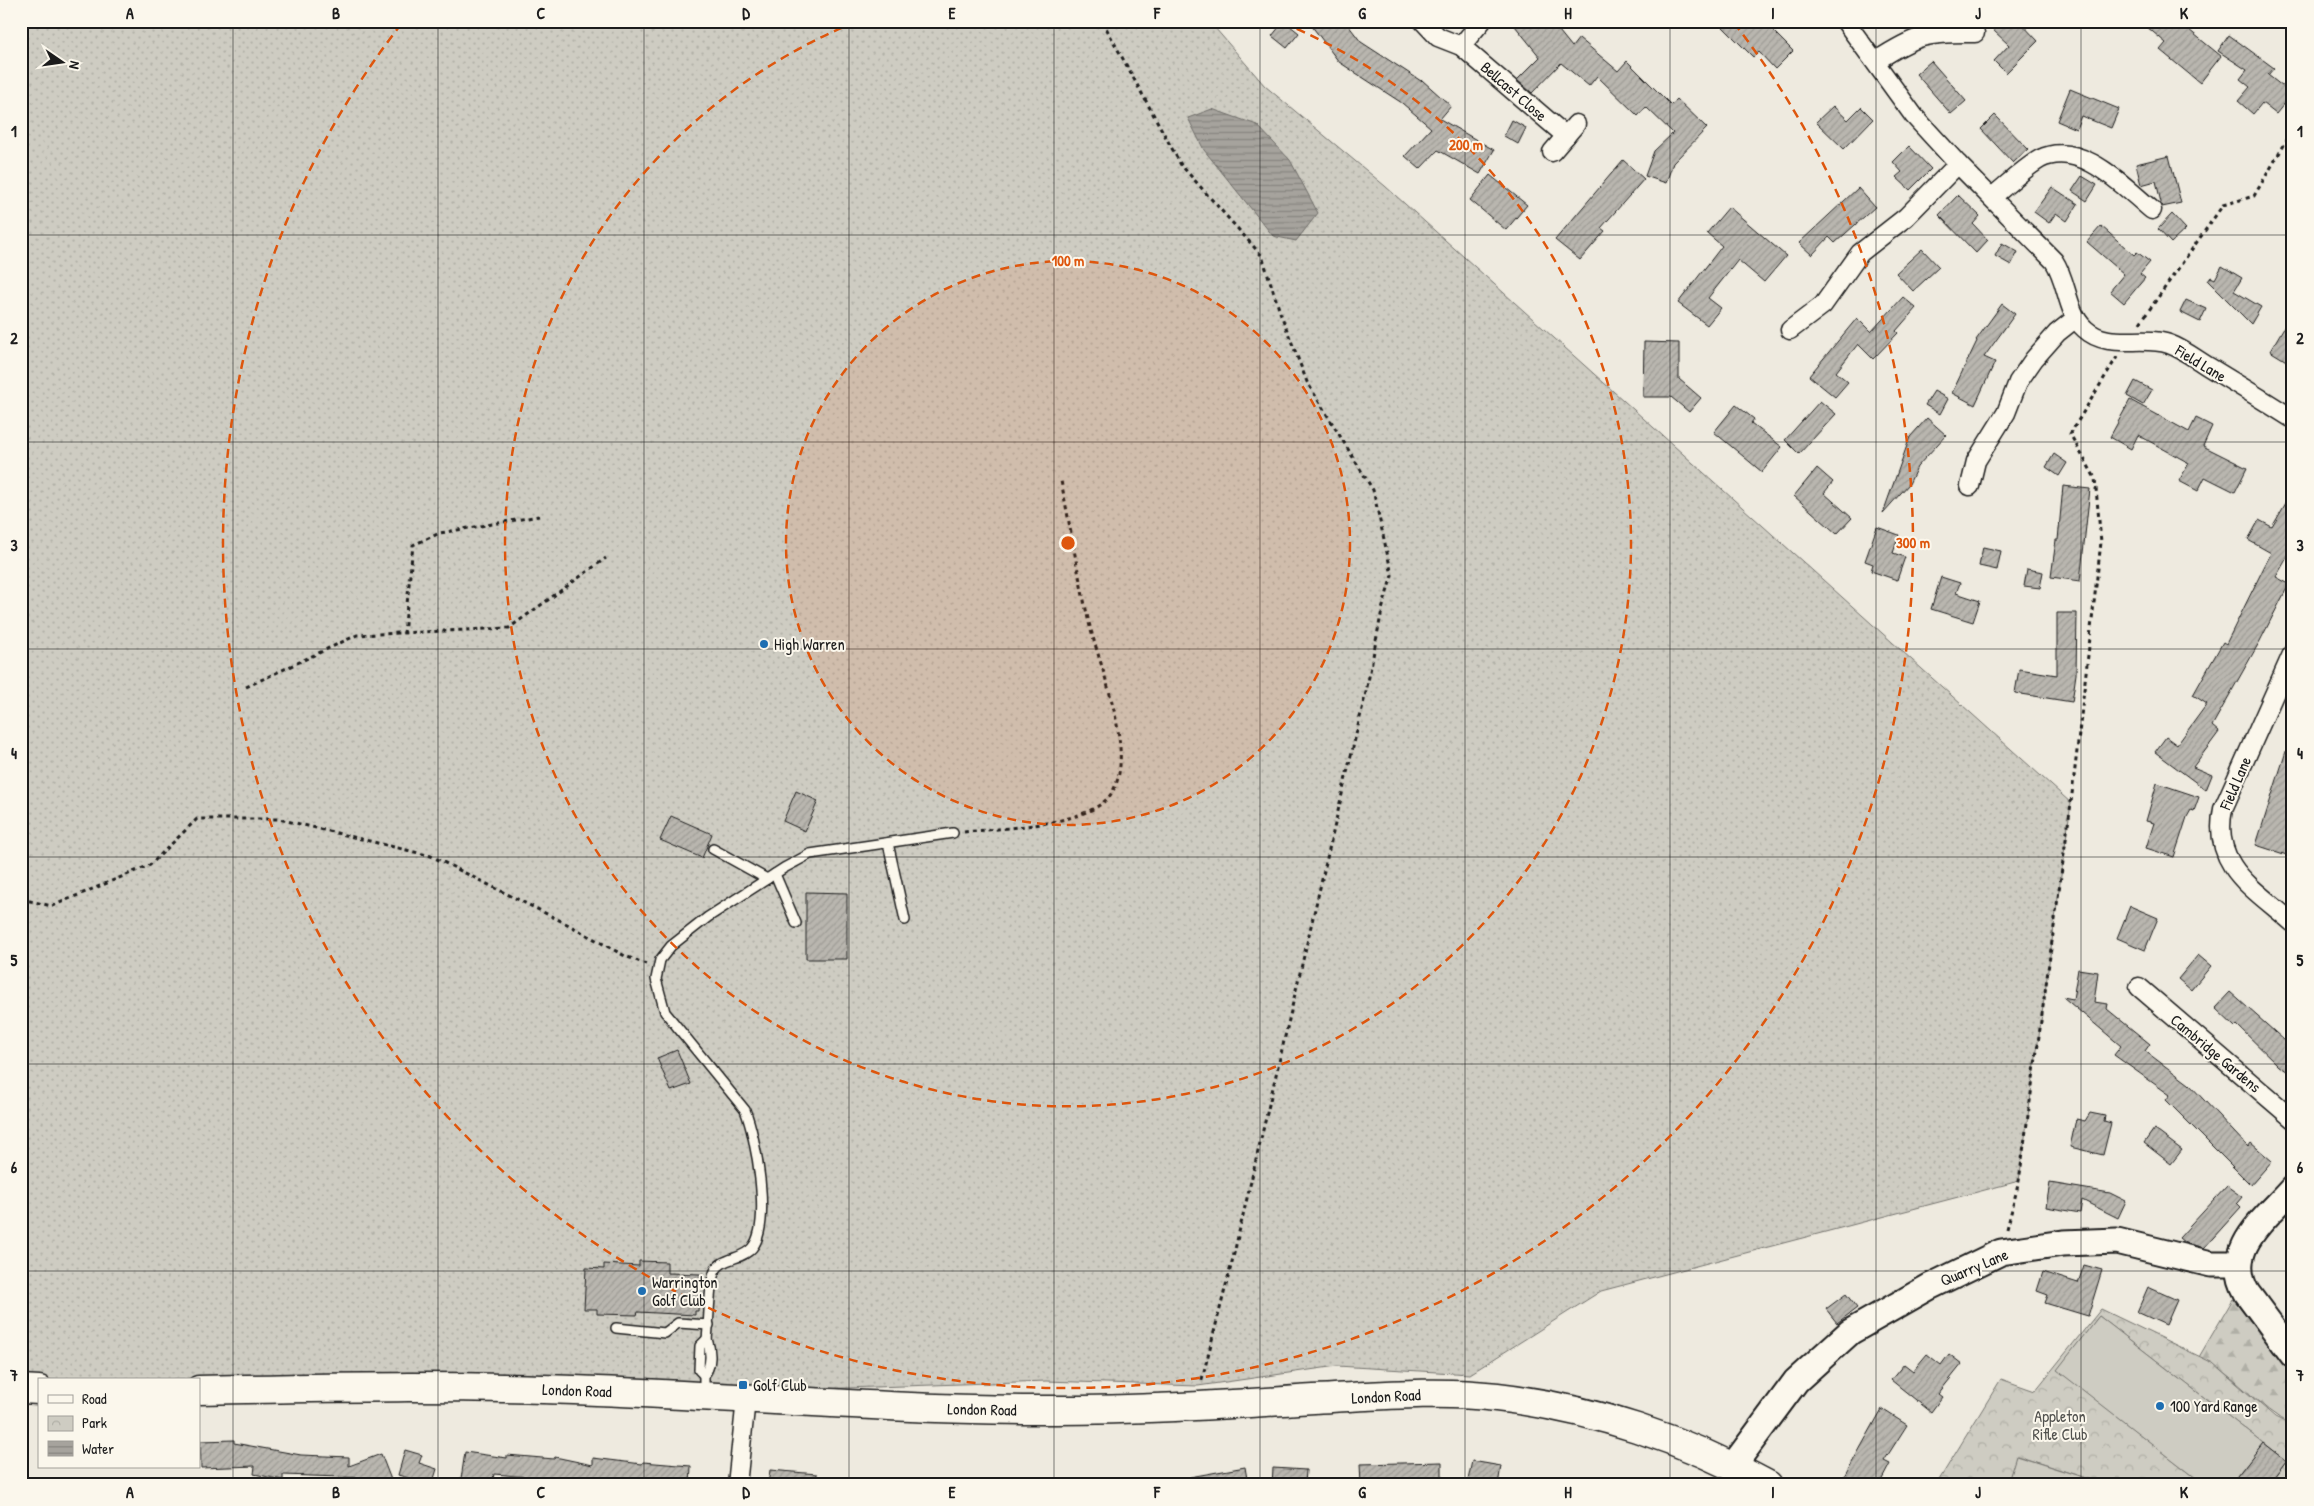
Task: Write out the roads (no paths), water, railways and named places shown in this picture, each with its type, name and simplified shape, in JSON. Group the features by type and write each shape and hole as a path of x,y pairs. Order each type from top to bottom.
{"highway":[{"name":"London Road","path":"200,1390 704,1386 746,1399 915,1408 1037,1410 1135,1409 1392,1395 1464,1395 1532,1403 1602,1418 1676,1442 1750,1478"},
{"path":"21,1389 38,1390"}],"street":[{"name":"Bellcast Close","path":"1424,21 1438,38 1461,46 1571,130 1552,152"},
{"path":"1461,46 1482,21"},
{"name":"Field Lane","path":"1845,21 1876,61 1914,116 1958,164 2054,261 2062,272 2070,304 2076,318 2085,330 2097,337 2113,340 2160,341 2172,345 2293,419"},
{"path":"1876,61 1906,41 1937,32 1975,33"},
{"path":"1992,197 2041,159 2061,153 2098,165 2152,210"},
{"path":"1790,330 1823,305 1860,253 1906,218 1958,164"},
{"path":"1970,486 1976,461 2006,413 2018,382 2034,359 2057,333 2076,318"},
{"name":"Field Lane","path":"2293,652 2223,810 2220,824 2222,850 2228,862 2237,873 2293,924"},
{"name":"Cambridge Gardens","path":"2139,988 2293,1119"},
{"path":"2293,1188 2246,1241 2240,1252 2238,1264 2242,1284 2247,1293 2293,1355"},
{"name":"Quarry Lane","path":"1750,1478 1796,1381 1850,1332 1929,1287 2001,1252 2063,1243 2116,1241 2211,1264 2238,1264"},
{"path":"737,1485 746,1399"}],"lane":[{"path":"704,1386 711,1348 707,1339 714,1272 721,1263 748,1252 760,1234 760,1174 752,1129 745,1110 664,1012 656,979 660,960 671,946 708,917 810,854 953,833"},
{"path":"888,843 905,920"},
{"path":"713,849 771,877 796,923"},
{"path":"616,1328 665,1333 678,1323 709,1324"}],"water":[{"path":"1212,109 1257,125 1290,160 1318,213 1296,241 1273,236 1204,150 1188,118"}],"place":[{"name":"High Warren","path":"764,644"},
{"name":"Warrington Golf Club","path":"642,1291"},
{"name":"Golf Club","path":"743,1385"},
{"name":"100 Yard Range","path":"2160,1406"}],"park label":[{"name":"Appleton Rifle Club","path":"2060,1425"}]}
